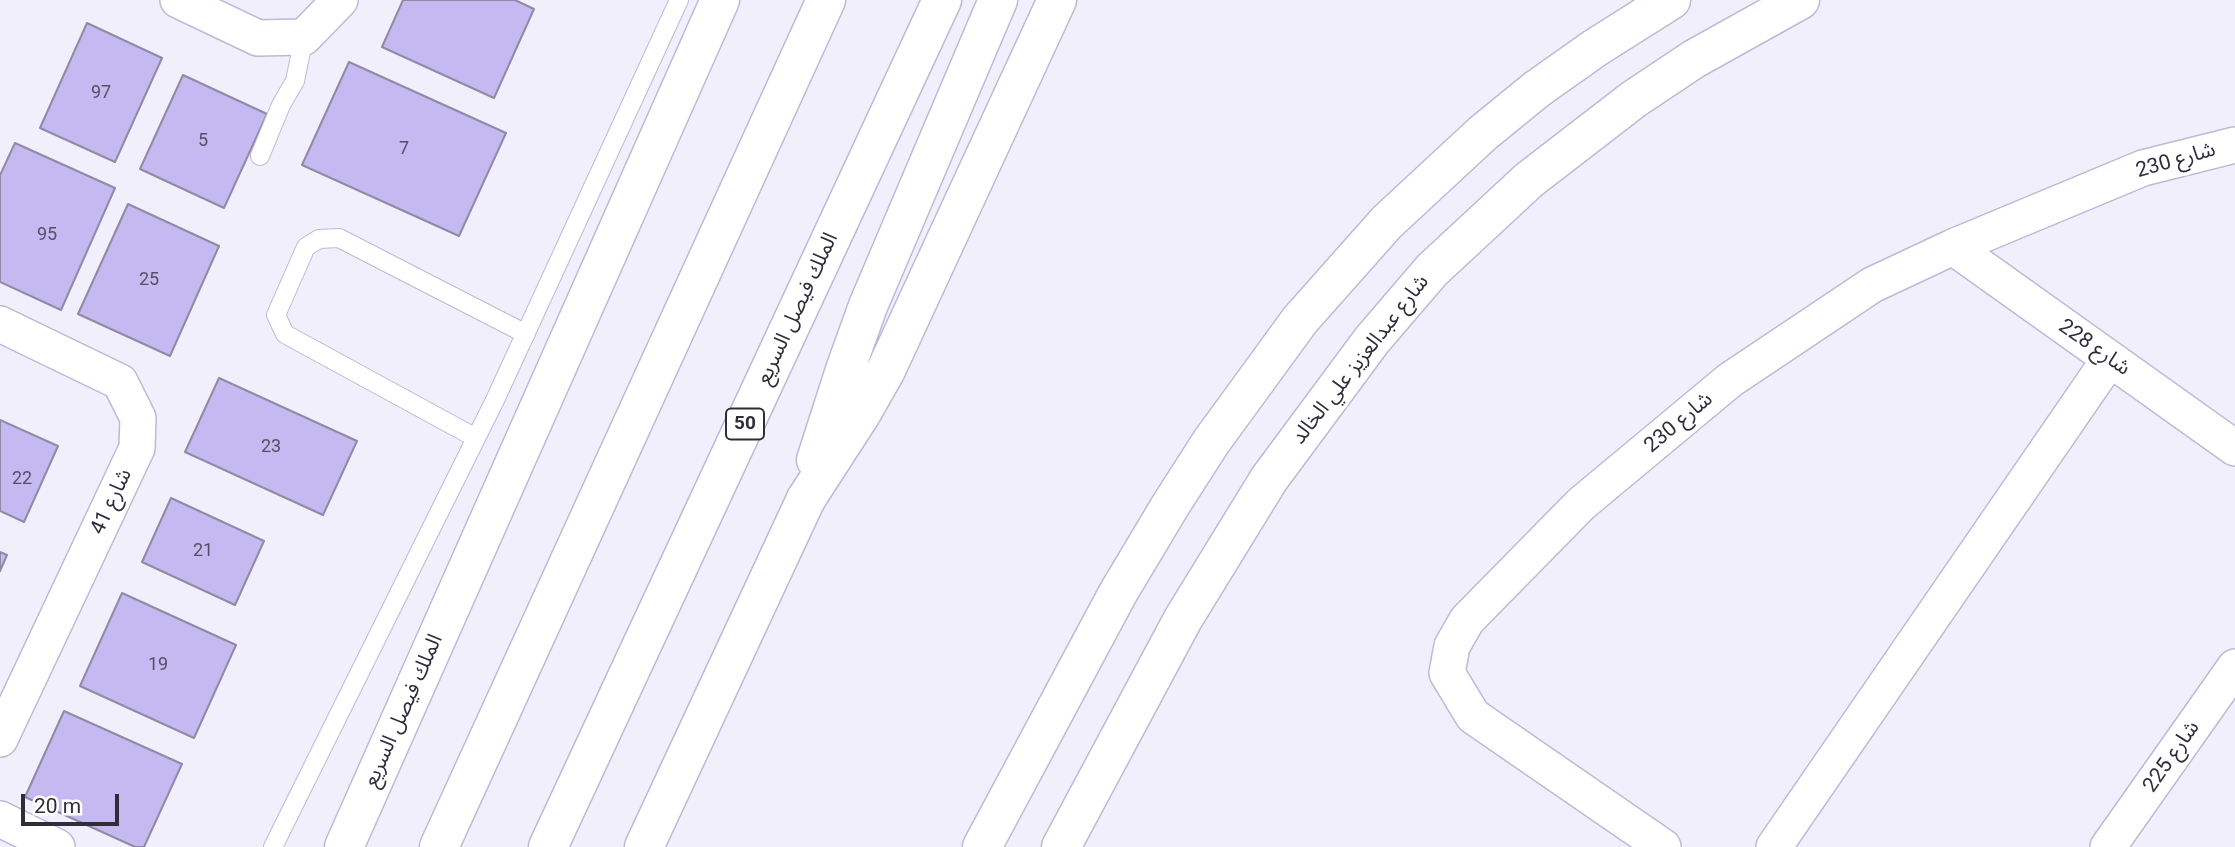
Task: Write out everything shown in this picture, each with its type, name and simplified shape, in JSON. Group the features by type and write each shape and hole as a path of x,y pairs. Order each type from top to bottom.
{"main road":[{"name":"الملك فيصل السريع","path":"344,847 720,0"},
{"path":"439,847 826,0"},
{"name":"الملك فيصل السريع","path":"548,847 942,0"},
{"path":"806,499 824,434 868,306 998,0"},
{"path":"644,847 806,499 886,370 1057,0"},
{"path":"982,847 1118,593 1170,506 1211,442 1300,320 1387,222 1483,133 1537,89 1671,0"},
{"name":"شارع عبدالعزيز علي الخالد","path":"1061,847 1183,619 1261,491 1356,361 1432,270 1529,180 1602,122 1694,60 1755,23 1800,0"}],"street":[{"path":"178,0 258,38 304,37 340,0"},
{"name":"شارع 230","path":"1663,847 1473,716 1447,673 1452,646 1467,620 1581,504 1730,380 1872,285 1953,247 2143,168 2235,145"},
{"name":"شارع 228","path":"1953,247 2235,448"},
{"name":"شارع 41","path":"0,324 120,383 138,418 138,448 0,739"},
{"path":"1774,847 2109,360"},
{"name":"شارع 225","path":"2108,847 2235,667"},
{"path":"0,819 58,847"}],"lane":[{"path":"273,847 526,334 678,0"},
{"path":"260,156 281,105 295,81 304,37"},
{"path":"476,438 285,334 276,315 306,247 319,239 339,238 526,334"}],"building":[{"path":"403,0 515,0 534,9 494,98 382,47"},
{"path":"87,23 162,58 115,162 40,128"},
{"path":"349,62 506,133 459,236 302,165"},
{"path":"183,75 267,114 224,208 140,169"},
{"path":"15,143 115,188 61,310 0,282 0,175"},
{"path":"128,204 219,246 170,356 78,314"},
{"path":"219,378 357,441 323,515 185,452"},
{"path":"0,420 58,446 24,522 0,511"},
{"path":"171,498 264,541 235,605 142,562"},
{"path":"0,552 7,555 0,571"},
{"path":"122,593 236,645 194,738 80,686"},
{"path":"64,711 182,764 144,847 135,847 25,797"}]}
